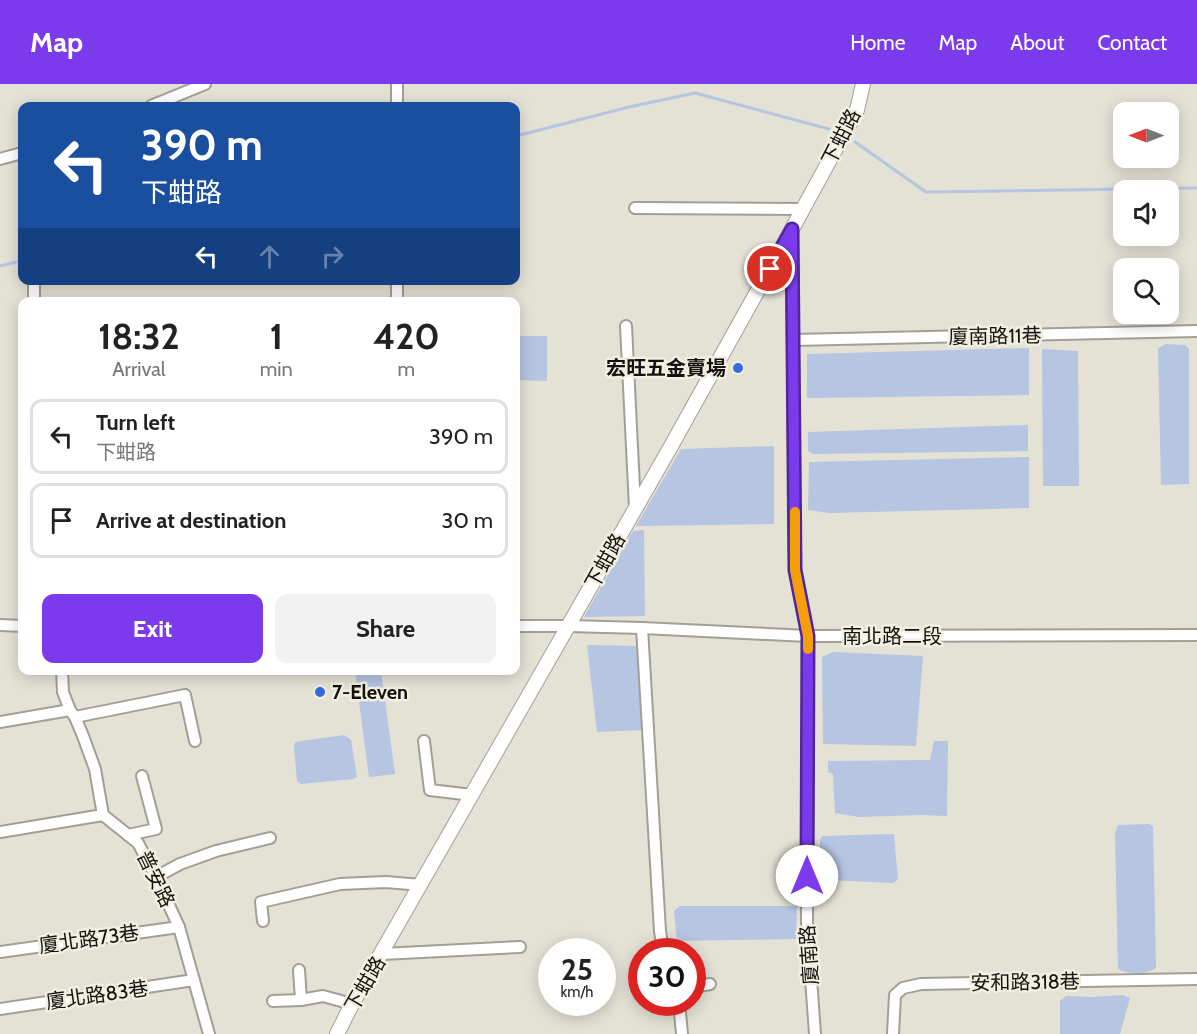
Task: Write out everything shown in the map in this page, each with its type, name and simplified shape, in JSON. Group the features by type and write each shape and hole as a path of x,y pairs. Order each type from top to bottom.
{"main road":[{"name":"下蚶路","path":"337,1034 792,229 857,110 863,84"}],"street":[{"path":"161,102 205,84"},
{"path":"397,84 397,102"},
{"path":"0,159 18,154"},
{"path":"635,208 803,209"},
{"name":"廈南路","path":"792,229 795,570 808,636 807,923 815,1034"},
{"path":"626,326 635,508"},
{"name":"廈南路11巷","path":"793,340 1197,331"},
{"path":"0,626 18,626"},
{"name":"南北路二段","path":"520,626 642,628 808,636 1197,635"},
{"path":"642,628 661,938"},
{"path":"0,832 103,815 95,769 63,692 62,675"},
{"path":"0,722 185,695 195,741"},
{"path":"424,741 430,790 472,795"},
{"path":"128,835 156,829 142,776"},
{"name":"普安路","path":"103,815 138,843 156,878 179,927 209,1034"},
{"path":"156,878 180,864 216,851 270,838"},
{"path":"263,921 261,902 340,884 386,882 421,885"},
{"name":"廈北路73巷","path":"0,952 179,927"},
{"path":"382,954 520,947"},
{"path":"298,970 302,999"},
{"name":"安和路318巷","path":"893,1034 895,995 903,988 921,984 1197,979"},
{"name":"廈北路83巷","path":"0,1009 194,980"},
{"path":"706,985 710,984"},
{"path":"273,1001 323,996 352,1004"},
{"path":"680,1016 682,1034"}],"water":[{"path":"520,336 547,336 547,381 520,380"},
{"path":"1166,344 1185,345 1189,349 1189,484 1161,485 1158,348"},
{"path":"1029,348 1029,395 807,398 807,354"},
{"path":"1042,349 1078,351 1079,486 1043,486"},
{"path":"1028,425 1028,451 813,454 808,451 808,432"},
{"path":"774,446 774,524 636,526 681,449"},
{"path":"1029,457 1029,508 830,513 808,510 809,462"},
{"path":"644,530 645,616 584,617 633,531"},
{"path":"587,645 639,646 644,730 597,732"},
{"path":"833,652 923,656 916,746 823,744 822,657"},
{"path":"356,675 382,675 395,774 369,777"},
{"path":"344,735 351,740 357,777 301,784 297,781 295,742"},
{"path":"934,741 948,741 947,816 859,817 835,813 833,774 828,772 828,761 930,760"},
{"path":"1149,824 1153,826 1156,968 1147,972 1132,973 1118,969 1115,833 1118,825"},
{"path":"894,834 898,879 893,883 827,880 820,875 822,836"},
{"path":"680,906 797,906 796,939 706,941 706,938 677,938 674,911"},
{"path":"1123,995 1130,998 1120,1034 1060,1034 1060,1001 1066,996"}],"waterway":[{"path":"520,135 695,93 829,129"},
{"path":"855,142 926,192 1197,188"},
{"path":"0,266 16,262"}],"slow traffic":[{"path":"795,512 795,570 808,636 808,649"}],"place":[{"name":"宏旺五金賣場","path":"738,368"},
{"name":"7-Eleven","path":"320,692"}],"route":[{"path":"770,269 792,229 795,570 808,636 807,876"}]}
